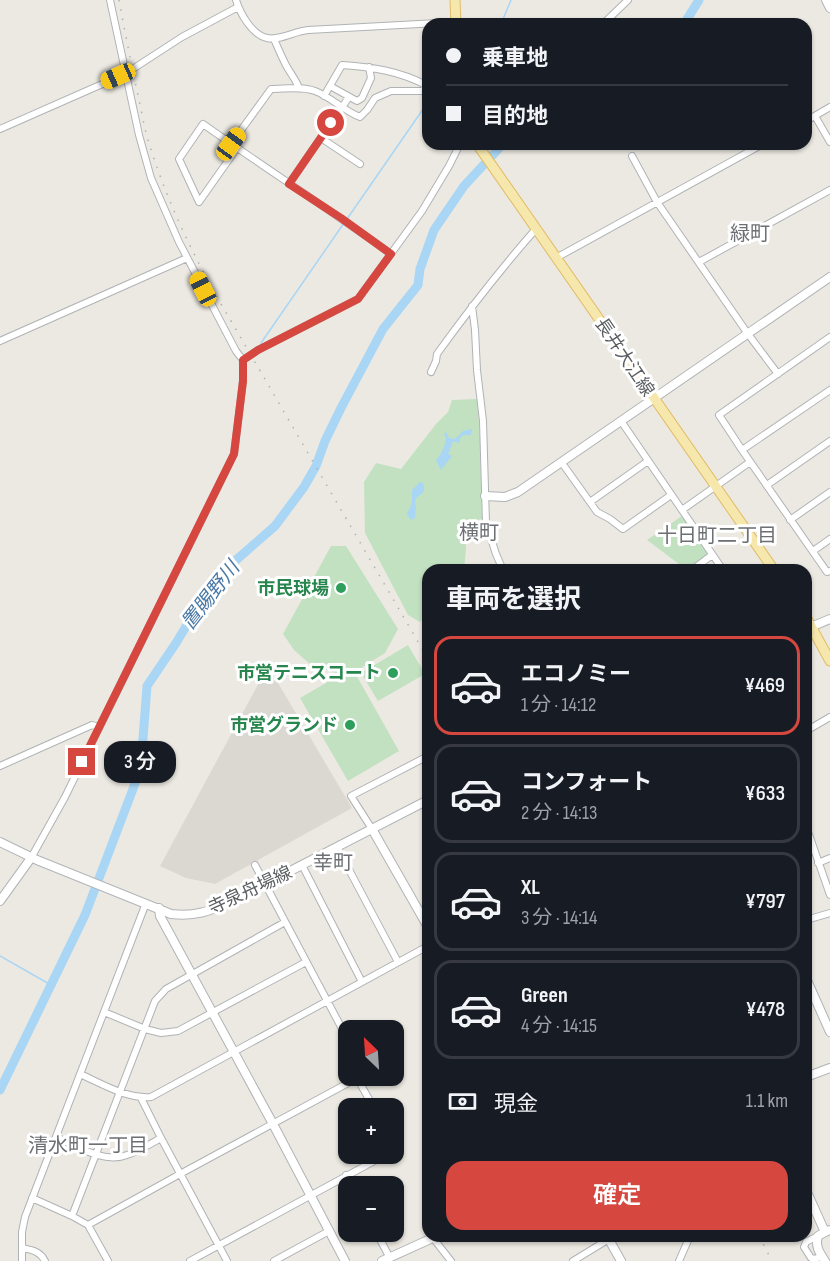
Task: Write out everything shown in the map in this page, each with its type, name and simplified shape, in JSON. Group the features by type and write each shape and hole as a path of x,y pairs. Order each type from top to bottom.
{"main road":[{"path":"455,0 456,18"},
{"path":"826,0 830,8"},
{"name":"長井大江線","path":"481,150 770,564"},
{"path":"812,627 830,619"},
{"path":"812,633 830,661"},
{"name":"寺泉舟場線","path":"0,842 34,859 171,914 185,915 206,912 422,803"}],"street":[{"path":"0,901 34,859 234,454 243,381 243,360 188,258 151,178 139,135 110,0"},
{"path":"236,0 238,8 255,31 262,36 274,39 304,31 422,25"},
{"path":"609,18 628,0"},
{"path":"0,129 125,74 182,38 238,8"},
{"path":"274,39 299,88"},
{"path":"324,96 342,66 369,67 412,77 422,82"},
{"path":"330,86 357,101 362,98 371,78 369,67"},
{"path":"391,254 341,218 289,184 234,146 203,124 179,159 199,202 234,146 272,89 314,90 360,117 375,98 391,91 422,91"},
{"path":"289,184 349,97"},
{"path":"812,118 830,108"},
{"path":"815,116 830,142"},
{"path":"321,138 360,164"},
{"path":"243,360 258,350 358,299 422,211 457,150"},
{"path":"556,258 752,150"},
{"path":"632,156 657,202 778,374"},
{"path":"699,262 830,190"},
{"path":"431,372 437,354 472,306 535,230"},
{"path":"0,341 188,258"},
{"path":"485,496 505,497 518,492 830,277"},
{"path":"472,306 483,421 486,523 500,564"},
{"path":"830,338 719,415 790,520 827,572 830,572"},
{"path":"742,450 830,390"},
{"path":"621,421 719,564"},
{"path":"766,485 830,441"},
{"path":"590,502 648,461"},
{"path":"682,510 750,462"},
{"path":"561,463 597,512 622,529 671,495"},
{"path":"790,520 830,492"},
{"path":"813,551 830,539"},
{"path":"700,564 712,555"},
{"path":"812,728 830,717"},
{"path":"0,766 92,725 99,727"},
{"path":"422,759 351,796 422,916"},
{"path":"812,844 830,895"},
{"path":"337,847 398,962"},
{"path":"818,863 830,858"},
{"path":"302,865 362,982"},
{"path":"255,866 338,1021"},
{"path":"22,1261 22,1232 25,1217 104,1012 143,902"},
{"path":"159,908 160,916 345,1261"},
{"path":"812,918 830,913"},
{"path":"72,1216 155,1001 166,989 285,922"},
{"path":"80,1074 120,1092 141,1098 151,1096 422,949"},
{"path":"104,1012 161,1033 178,1030 306,962"},
{"path":"812,992 830,1032"},
{"path":"812,1075 830,1068"},
{"path":"88,1225 343,1086"},
{"path":"141,1098 227,1261"},
{"path":"56,1137 110,1158 125,1156 161,1138"},
{"path":"190,1261 367,1164"},
{"path":"32,1198 88,1225 108,1261"},
{"path":"806,1242 804,1247 811,1258 823,1258 816,1243 824,1233 812,1204"},
{"path":"274,1261 329,1231"},
{"path":"380,1242 386,1259 424,1242"},
{"path":"439,1242 452,1261"},
{"path":"573,1261 602,1242"},
{"path":"610,1242 621,1261"},
{"path":"679,1261 687,1242"},
{"path":"22,1248 34,1250 45,1261"}],"shaded area":[{"path":"268,666 352,808 215,884 186,878 160,866"}],"green space":[{"path":"477,399 482,519 464,523 465,564 422,564 422,620 420,622 408,615 365,533 364,482 376,463 401,469 448,412 452,400"},
{"path":"682,516 708,554 695,564 679,564 647,540"},
{"name":"市民球場","path":"331,546 346,546 398,629 385,653 361,668 336,673 311,665 294,650 283,634"},
{"name":"市営テニスコート","path":"408,645 422,669 422,676 378,701 361,673"},
{"name":"市営グランド","path":"355,673 399,751 348,781 300,698 338,676"}],"water":[{"path":"472,429 471,435 463,435 459,443 453,441 448,454 452,456 441,470 436,460 444,447 446,438 444,434 446,432 449,438 455,439 463,431"},
{"path":"420,482 423,483 424,490 415,500 415,518 411,520 407,514 412,503 412,490"}],"waterway":[{"path":"504,18 511,0"},
{"name":"置賜野川","path":"688,18 699,0"},
{"path":"347,219 422,111"},
{"name":"置賜野川","path":"0,1090 85,915 133,789 141,765 147,686 199,605 235,561 275,526 304,487 316,466 341,408 383,329 418,285 420,269 434,230 464,186 497,150"},
{"path":"261,343 344,223"},
{"path":"0,956 51,985"}],"railway":[{"path":"119,0 147,135 162,181 187,240 217,297 422,649"},
{"path":"762,1242 772,1261"}],"place":[{"name":"市民球場","path":"341,588"},
{"name":"市営テニスコート","path":"393,673"},
{"name":"市営グランド","path":"350,725"}],"district":[{"name":"緑町","path":"750,233"},
{"name":"横町","path":"479,532"},
{"name":"十日町二丁目","path":"717,535"},
{"name":"幸町","path":"333,862"},
{"name":"清水町一丁目","path":"88,1145"}],"route":[{"path":"82,762 234,454 243,381 243,360 258,350 358,299 391,254 289,184 331,123"}]}
